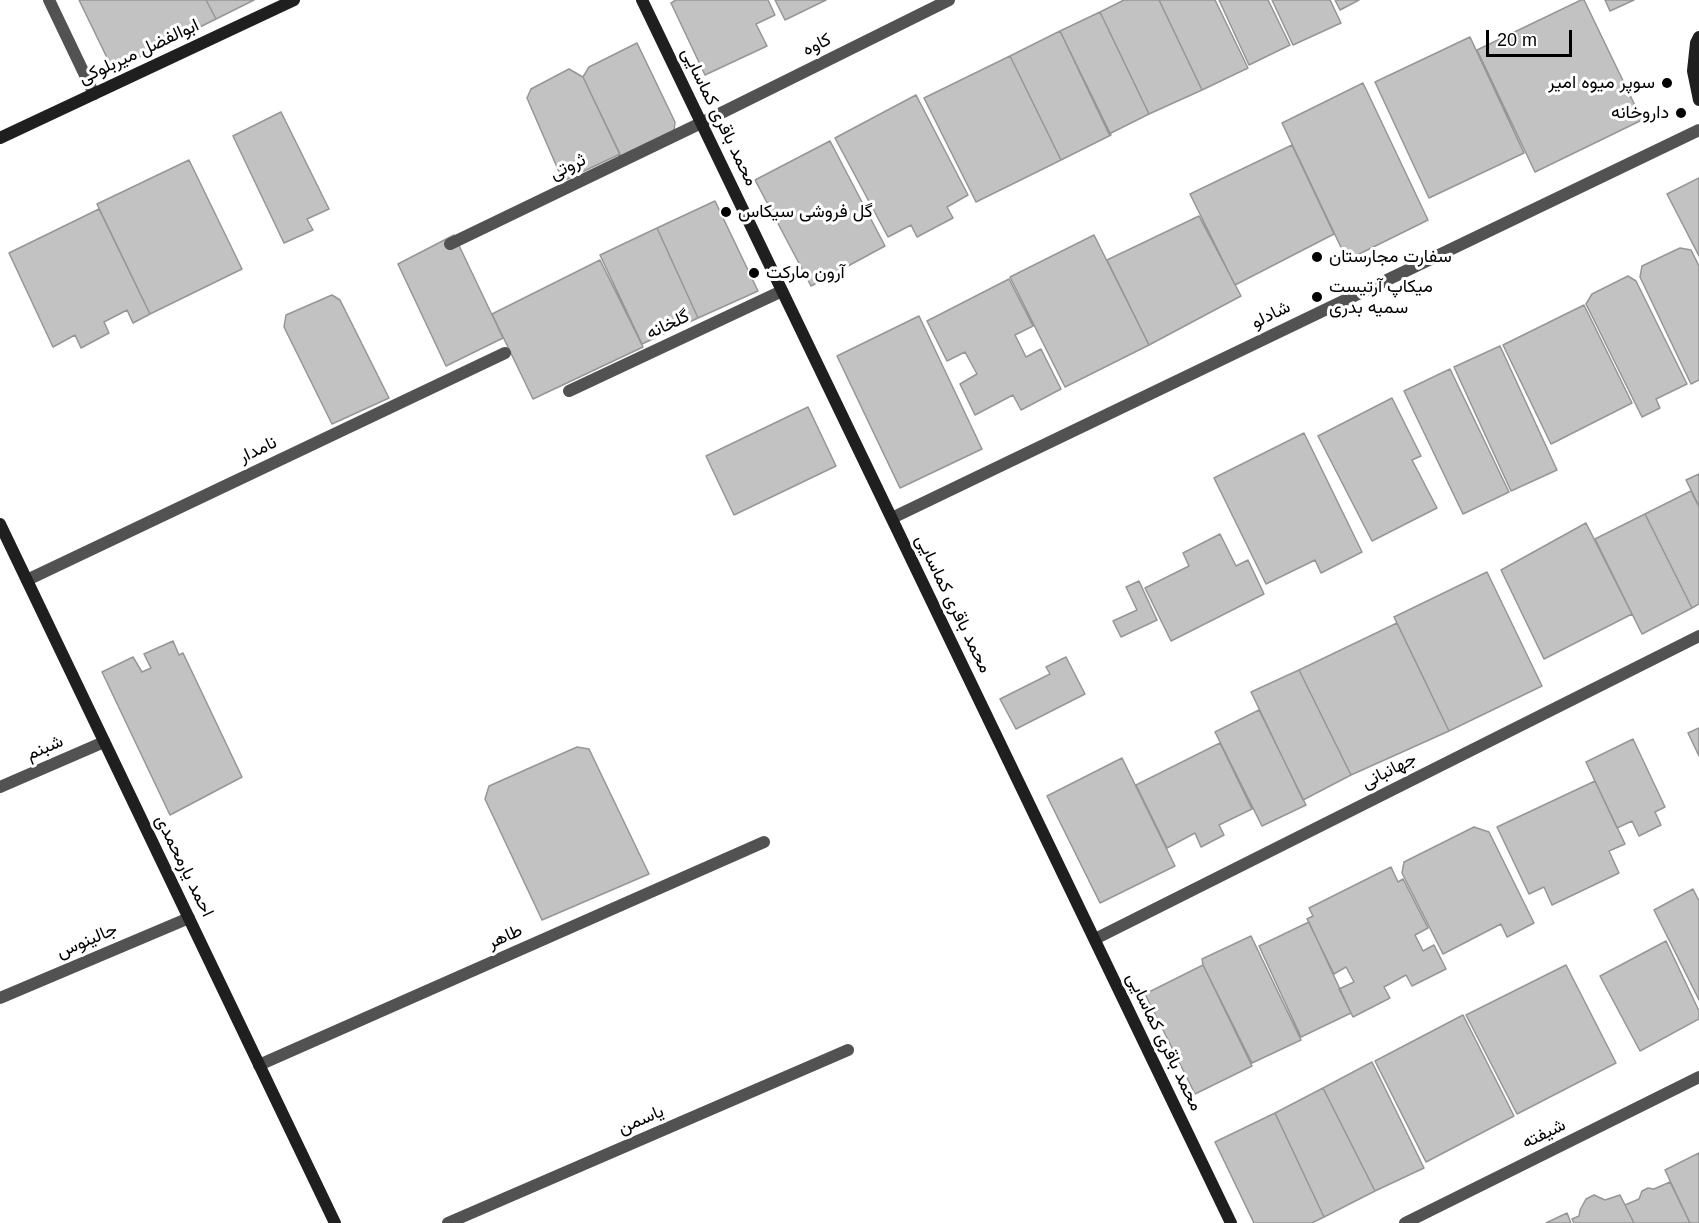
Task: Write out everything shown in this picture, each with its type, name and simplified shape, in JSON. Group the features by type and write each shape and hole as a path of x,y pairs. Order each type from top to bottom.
{"street":[{"path":"49,0 94,94"},
{"name":"ابوالفضل میربلوکی","path":"0,138 294,0"},
{"name":"محمد باقری کماسایی","path":"642,0 1231,1223"},
{"name":"کاوه","path":"701,123 949,0"},
{"path":"1699,37 1692,71 1699,100"},
{"name":"ثروتی","path":"450,244 701,123"},
{"name":"شادلو","path":"891,518 1699,130"},
{"name":"گلخانه","path":"569,391 782,291"},
{"name":"نامدار","path":"27,580 505,353"},
{"name":"احمد یارمحمدی","path":"0,524 335,1223"},
{"name":"جهانبانی","path":"1095,939 1699,636"},
{"name":"شبنم","path":"0,787 104,742"},
{"name":"طاهر","path":"259,1065 765,842"},
{"name":"جالینوس","path":"0,998 189,918"},
{"name":"یاسمن","path":"448,1223 848,1050"},
{"name":"شیفته","path":"1405,1223 1699,1077"}],"building":[{"path":"79,0 206,0 216,19 113,70"},
{"path":"206,0 254,0 216,19"},
{"path":"676,0 768,0 775,15 756,24 767,46 705,75 671,3"},
{"path":"775,0 826,0 785,20"},
{"path":"1124,0 1159,0 1202,90 1149,114 1100,12"},
{"path":"1159,0 1215,0 1248,68 1202,90"},
{"path":"1219,0 1268,0 1290,45 1249,65"},
{"path":"1272,0 1330,0 1341,23 1293,45"},
{"path":"1335,0 1359,0 1340,10"},
{"path":"1584,0 1642,120 1535,172 1477,50"},
{"path":"1605,0 1634,0 1610,11"},
{"path":"1100,12 1149,114 1109,134 1060,31"},
{"path":"1060,31 1111,135 1061,160 1010,56"},
{"path":"1470,37 1524,153 1429,198 1375,82"},
{"path":"637,43 675,122 674,131 621,157 583,77 589,67"},
{"path":"1010,56 1061,160 976,202 924,98"},
{"path":"569,69 583,77 620,154 563,181 527,98 531,89"},
{"path":"1363,83 1428,220 1347,260 1282,123"},
{"path":"916,95 968,195 947,207 953,218 917,237 911,225 888,237 835,138"},
{"path":"281,112 329,209 307,219 313,230 284,243 233,136"},
{"path":"830,141 885,246 811,286 755,180"},
{"path":"1292,145 1334,234 1235,285 1190,194"},
{"path":"189,160 242,269 150,314 97,204"},
{"path":"1699,178 1699,256 1667,194"},
{"path":"715,201 758,291 698,318 657,228"},
{"path":"99,209 150,314 133,323 127,310 104,322 109,333 81,348 75,335 53,347 9,253"},
{"path":"1199,216 1241,296 1149,345 1107,260"},
{"path":"657,228 698,318 642,344 600,255"},
{"path":"454,235 503,338 446,366 398,264"},
{"path":"1094,235 1149,345 1065,387 1010,277"},
{"path":"1680,248 1691,250 1699,266 1699,380 1691,384 1640,277 1642,266"},
{"path":"600,260 643,347 533,399 492,314"},
{"path":"1628,276 1636,281 1687,384 1656,399 1660,408 1642,417 1586,304 1592,294"},
{"path":"1009,279 1033,326 1015,335 1026,357 1041,349 1061,389 1021,410 1013,395 975,415 960,384 977,374 965,352 947,361 927,321"},
{"path":"332,295 340,300 389,398 332,424 284,327 286,315"},
{"path":"1584,305 1632,403 1551,444 1503,345"},
{"path":"919,316 982,449 900,488 837,356"},
{"path":"1500,346 1557,470 1511,491 1454,367"},
{"path":"1450,369 1509,492 1463,514 1404,391"},
{"path":"1392,398 1421,456 1412,460 1437,508 1372,541 1318,436"},
{"path":"808,407 836,466 734,515 706,456"},
{"path":"1304,433 1362,552 1321,573 1315,560 1266,584 1214,478"},
{"path":"1699,474 1699,506 1686,480"},
{"path":"1691,491 1699,507 1699,604 1692,608 1645,514"},
{"path":"1645,514 1692,608 1642,634 1595,539"},
{"path":"1586,523 1632,614 1544,659 1501,570"},
{"path":"1220,534 1236,566 1248,560 1264,594 1171,641 1145,588 1189,566 1183,553"},
{"path":"1487,572 1542,686 1449,731 1394,617"},
{"path":"1139,581 1157,620 1121,637 1113,621 1137,610 1126,587"},
{"path":"1397,623 1449,731 1351,775 1299,670"},
{"path":"173,641 179,655 183,653 242,777 170,815 102,672 133,657 142,672 151,668 144,654"},
{"path":"1066,657 1085,694 1016,729 1000,699 1050,674 1046,667"},
{"path":"1299,670 1351,775 1303,800 1251,692"},
{"path":"1259,710 1306,805 1262,826 1215,732"},
{"path":"1699,728 1699,756 1688,733"},
{"path":"1633,739 1665,807 1655,812 1661,825 1639,836 1632,821 1617,828 1586,762"},
{"path":"1220,743 1252,809 1219,825 1224,835 1201,847 1195,833 1167,848 1136,785"},
{"path":"577,747 589,749 649,874 542,920 485,799 489,786"},
{"path":"1122,758 1175,866 1100,903 1047,796"},
{"path":"1595,781 1625,844 1609,851 1619,873 1552,905 1544,887 1529,894 1497,827"},
{"path":"1474,827 1489,832 1534,923 1507,937 1501,924 1443,954 1402,873 1404,862"},
{"path":"1391,867 1398,882 1403,879 1428,928 1415,935 1423,951 1434,945 1446,969 1412,986 1406,975 1384,987 1390,998 1353,1017 1339,989 1354,982 1346,967 1334,974 1307,919 1313,916 1309,908"},
{"path":"1693,889 1699,901 1699,1000 1654,910"},
{"path":"1309,922 1351,1013 1301,1037 1259,946"},
{"path":"1251,936 1301,1040 1252,1063 1202,959"},
{"path":"1666,941 1699,1011 1699,1019 1640,1051 1600,976"},
{"path":"1203,965 1252,1066 1195,1094 1145,994"},
{"path":"1566,965 1616,1063 1517,1114 1466,1015"},
{"path":"1463,1015 1514,1116 1426,1162 1375,1061"},
{"path":"1372,1062 1424,1168 1375,1191 1323,1088"},
{"path":"1323,1088 1375,1191 1324,1217 1275,1113"},
{"path":"1275,1113 1324,1217 1312,1223 1254,1223 1215,1142"},
{"path":"1699,1153 1699,1223 1690,1223 1665,1170"},
{"path":"1670,1182 1690,1223 1634,1223 1625,1205 1639,1199 1642,1191"},
{"path":"1594,1195 1605,1200 1620,1195 1634,1223 1574,1223 1572,1219 1579,1216 1586,1199"},
{"path":"1567,1213 1571,1223 1546,1223"}],"place":[{"name":"سوپر میوه امیر","path":"1667,83"},
{"name":"داروخانه","path":"1681,113"},
{"name":"گل فروشی سیکاس","path":"726,212"},
{"name":"سفارت مجارستان","path":"1317,257"},
{"name":"آرون مارکت","path":"754,273"},
{"name":"میکاپ آرتیست سمیه بدری","path":"1317,297"}]}
